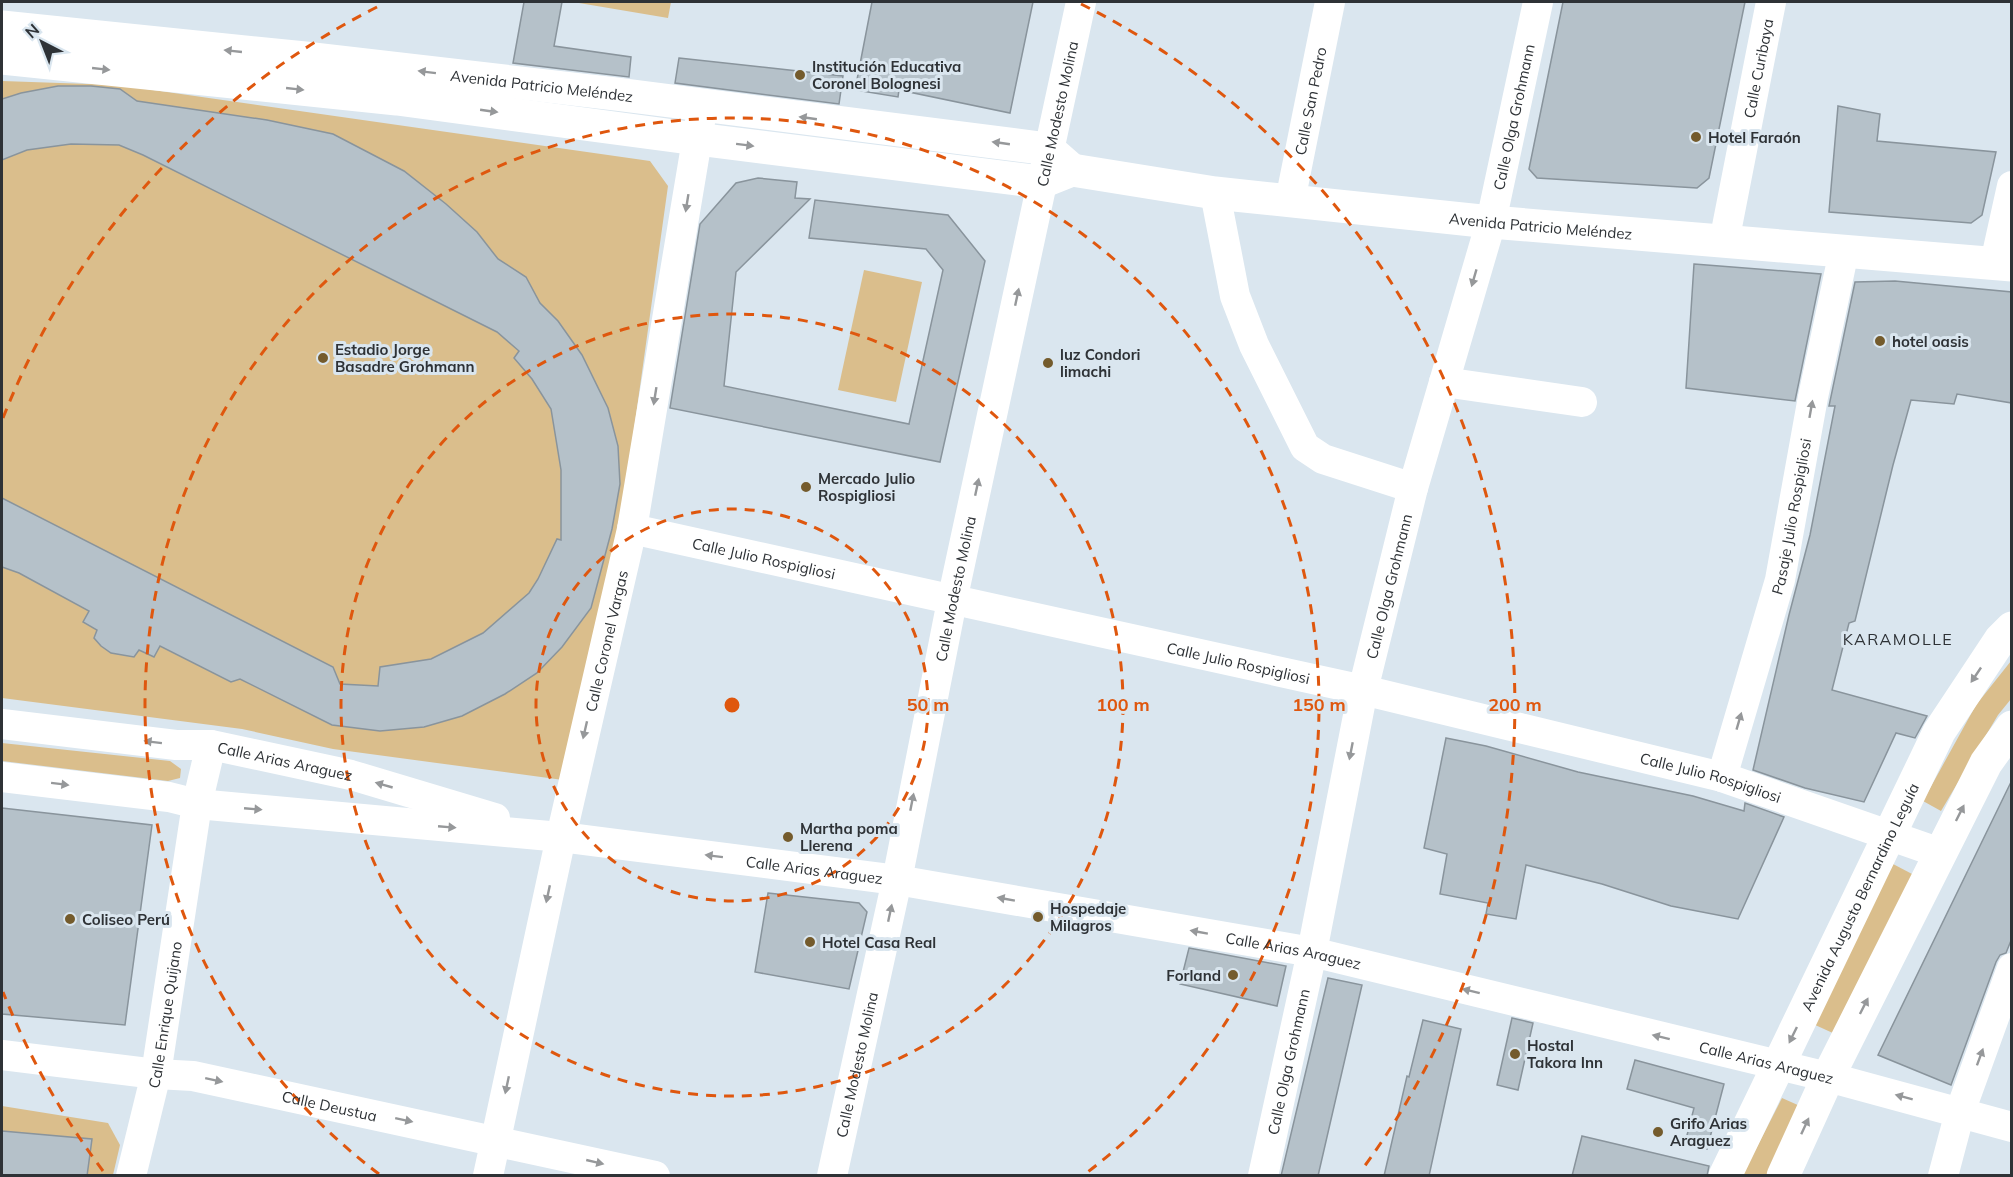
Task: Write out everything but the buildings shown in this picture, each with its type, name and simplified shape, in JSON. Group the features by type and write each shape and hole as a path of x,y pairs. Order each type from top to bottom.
{"street":[{"name":"Calle Modesto Molina","path":"1060,160 1081,2"},
{"name":"Calle San Pedro","path":"1290,201 1330,2"},
{"name":"Calle Olga Grohmann","path":"1263,1176 1312,952 1363,690 1413,488 1491,222 1538,2"},
{"name":"Calle Curibaya","path":"1724,242 1771,2"},
{"name":"Avenida Patricio Meléndez","path":"2,27 304,58 703,104 1060,160 1215,193 1491,222 2003,264"},
{"path":"2,58 397,99 1042,182 1060,160"},
{"path":"609,128 616,94"},
{"name":"Calle Coronel Vargas","path":"488,1176 561,837 632,529 703,104"},
{"name":"Calle Modesto Molina","path":"832,1176 897,880 952,601 1042,182"},
{"path":"2003,264 2012,186"},
{"path":"1215,193 1235,296 1254,345 1305,447 1323,459 1413,488"},
{"name":"Pasaje Julio Rospigliosi","path":"1722,777 1780,580 1813,397 1844,251"},
{"path":"1444,382 1582,402"},
{"name":"Calle Julio Rospigliosi","path":"632,529 1363,690 1722,777 1940,853"},
{"name":"Avenida Augusto Bernardino Leguía","path":"1725,1176 1891,836 1939,732 1994,648 2012,628"},
{"name":"Calle Arias Araguez","path":"2,724 176,745 211,745 351,776 561,837"},
{"path":"1783,1176 1828,1077 1940,853 1986,764 2012,727"},
{"name":"Calle Enrique Quijano","path":"131,1176 156,1074 197,804 211,745"},
{"name":"Calle Arias Araguez","path":"2,777 170,797 197,804 561,837 897,880 1312,952 1828,1077 2012,1127"},
{"path":"1943,1176 1960,1112 2012,968"},
{"name":"Calle Deustua","path":"2,1055 156,1074 193,1076 495,1139 655,1176"}],"shaded area":[{"path":"573,2 671,2 668,18"},
{"name":"Estadio Jorge Basadre Grohmann","path":"2,81 118,85 650,161 668,186 620,530 563,780 333,749 242,729 2,698"},
{"path":"864,270 922,282 896,402 838,390"},
{"path":"2011,661 2011,699 1998,715 1941,811 1923,801 1976,705"},
{"path":"2,743 170,761 181,769 180,778 168,781 2,761"},
{"path":"1893,864 1914,875 1835,1034 1813,1024"},
{"path":"1782,1098 1800,1106 1767,1175 1742,1176"},
{"path":"2,1106 108,1123 120,1145 113,1175 2,1175"}],"place":[{"name":"Institución Educativa Coronel Bolognesi","path":"800,75"},
{"name":"Hotel Faraón","path":"1696,137"},
{"name":"hotel oasis","path":"1880,341"},
{"name":"Estadio Jorge Basadre Grohmann","path":"323,358"},
{"name":"luz Condori limachi","path":"1048,363"},
{"name":"Mercado Julio Rospigliosi","path":"806,487"},
{"name":"Martha poma Llerena","path":"788,837"},
{"name":"Hospedaje Milagros","path":"1038,917"},
{"name":"Coliseo Perú","path":"70,919"},
{"name":"Hotel Casa Real","path":"810,942"},
{"name":"Forland","path":"1233,975"},
{"name":"Hostal Takora Inn","path":"1515,1054"},
{"name":"Grifo Arias Araguez","path":"1658,1132"}],"district":[{"name":"KARAMOLLE","path":"1898,639"}]}
